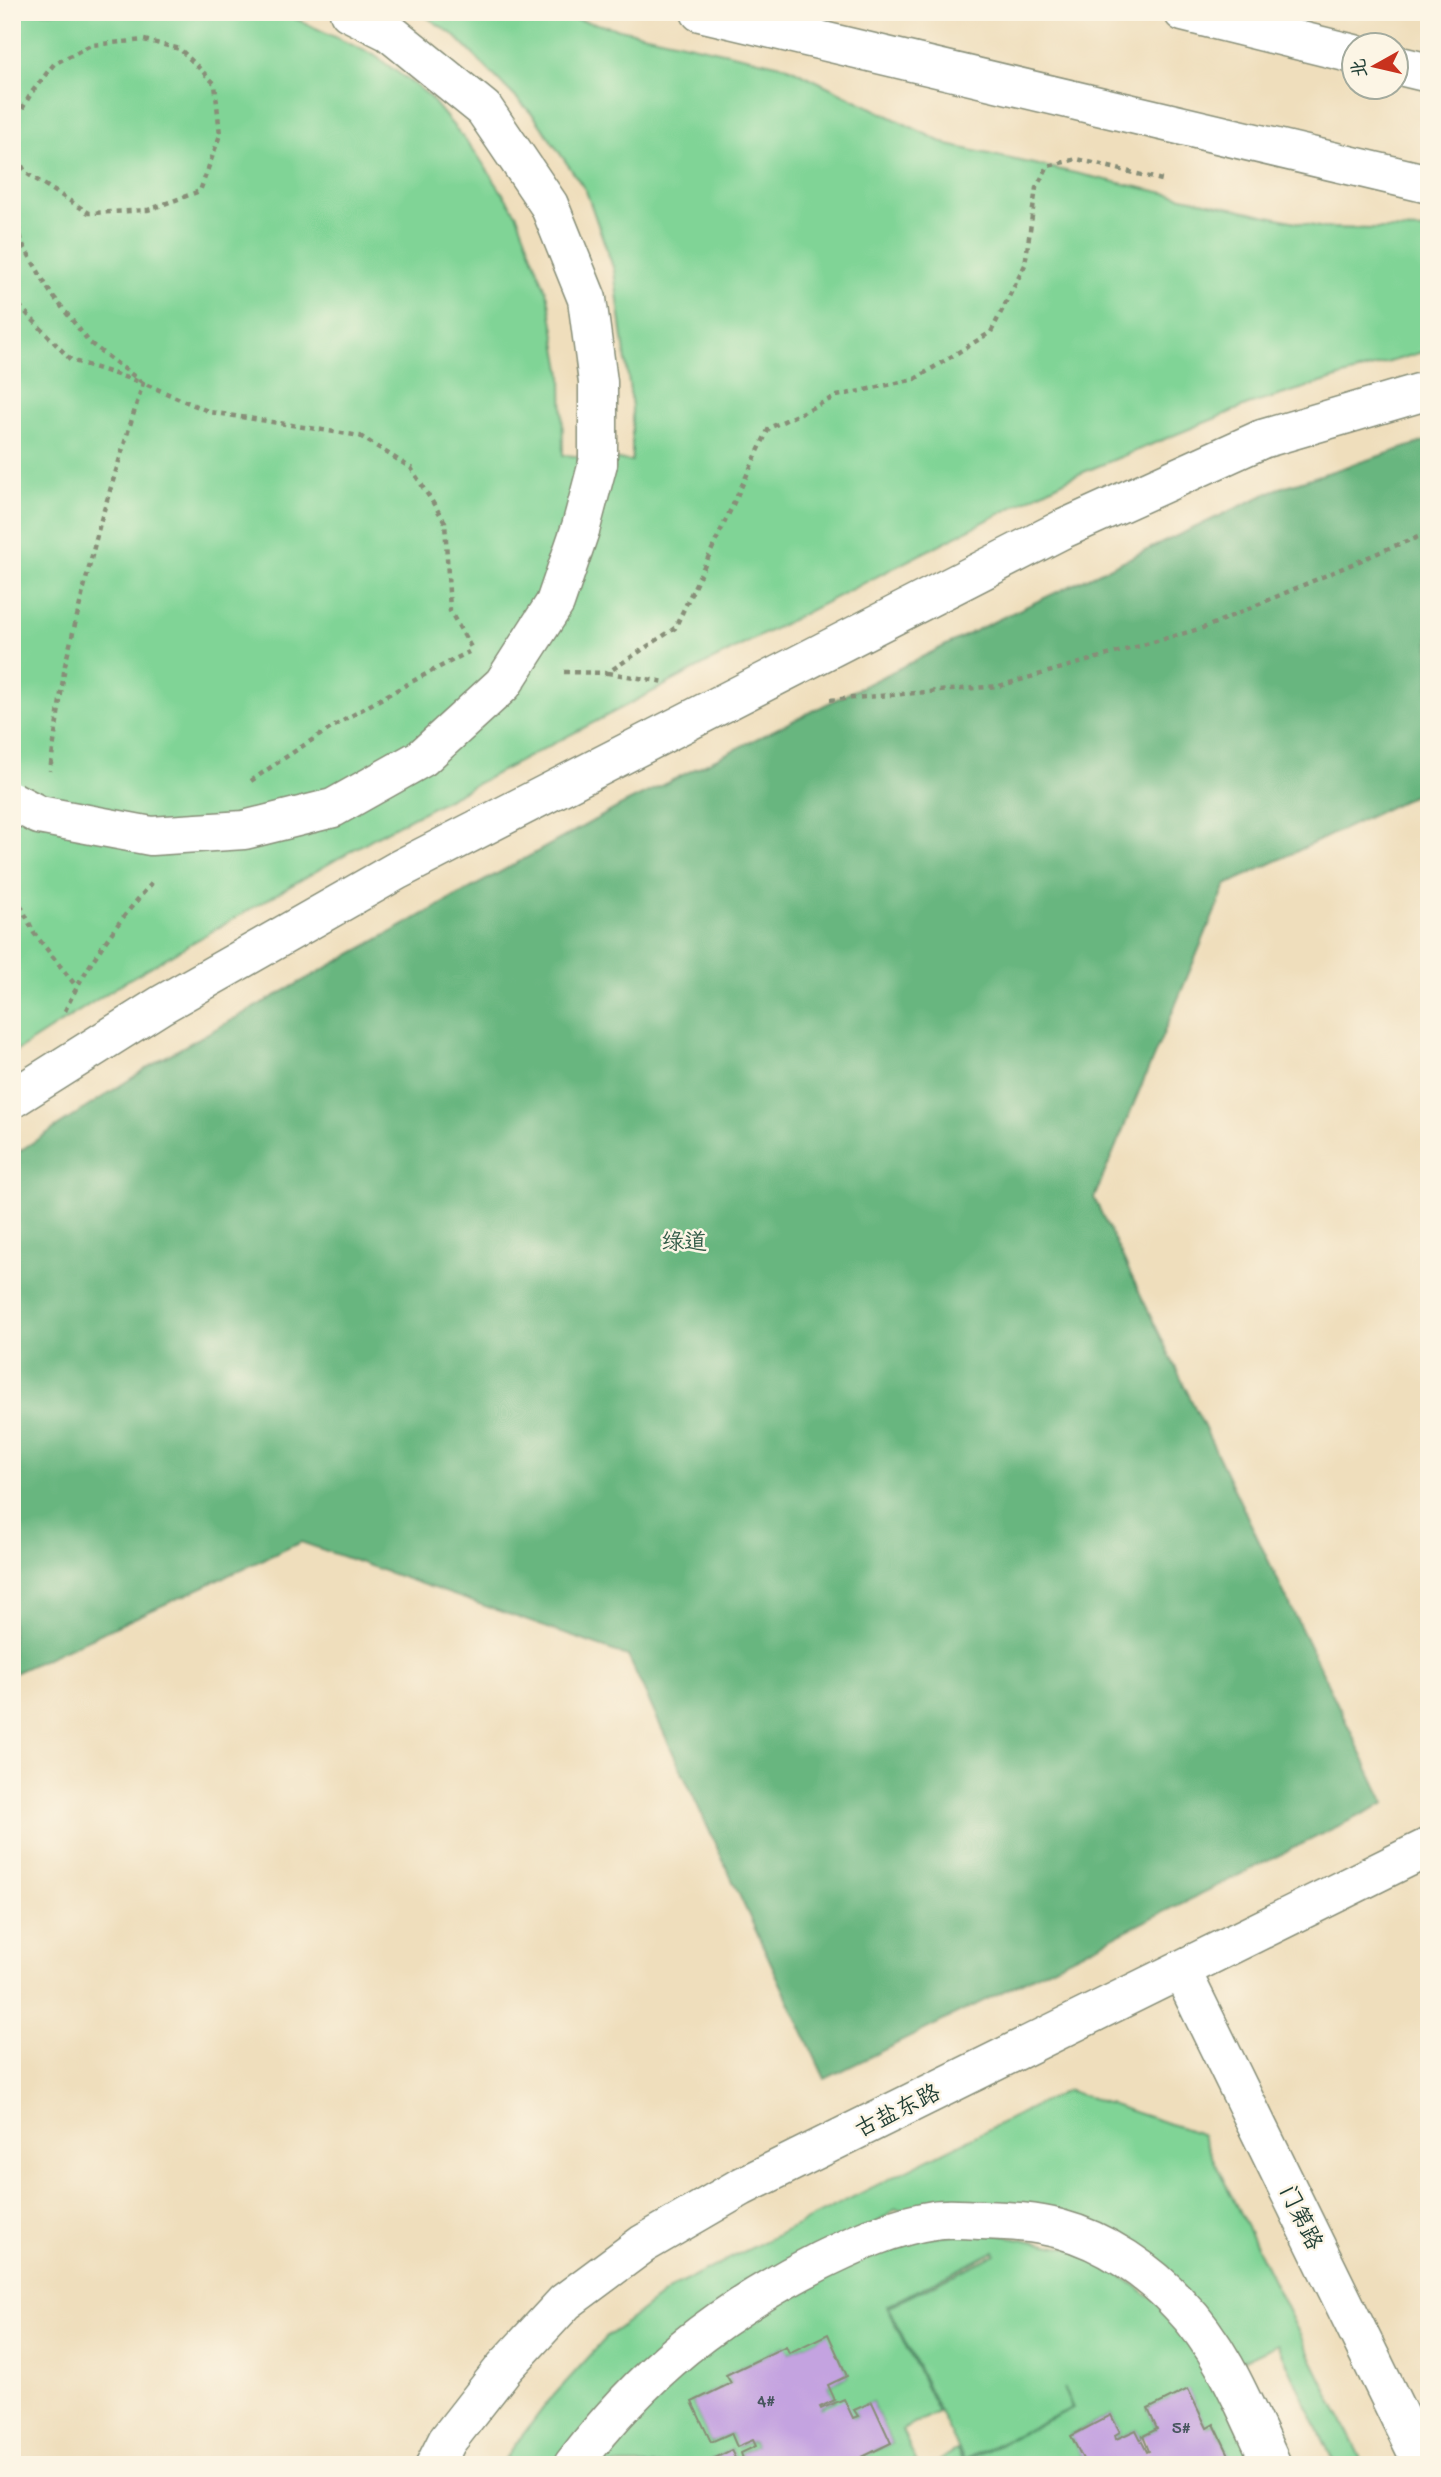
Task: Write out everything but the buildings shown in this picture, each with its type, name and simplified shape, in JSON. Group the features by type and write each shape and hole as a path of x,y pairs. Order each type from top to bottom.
{"main road":[{"path":"12,801 40,815 151,836 244,830 334,808 422,758 503,684 555,603 581,527 598,463 598,382 587,299 549,205 484,109 389,32 349,12"},
{"path":"699,12 1429,184"},
{"path":"1183,12 1340,51"},
{"path":"1410,69 1429,73"},
{"path":"12,1099 161,1006 398,870 1063,529 1262,439 1429,390"},
{"name":"古盐东路","path":"435,2465 447,2441 505,2368 565,2302 643,2244 741,2188 1429,1847"},
{"name":"门第路","path":"1181,1970 1423,2465"},
{"path":"573,2465 602,2427 640,2386 674,2354 719,2319 778,2282 884,2231 936,2219 1018,2221 1061,2229 1094,2242 1151,2277 1181,2305 1213,2345 1272,2465"}],"path":[{"path":"12,148 26,173 89,213 148,210 200,191 220,135 215,84 180,49 144,40 91,45 54,64 32,92 16,119 12,155"},
{"path":"12,298 71,360 143,383 100,523 65,665 50,774"},
{"path":"825,701 999,686 1206,627 1429,533"},
{"path":"607,673 667,682"},
{"path":"12,887 34,933 76,986"}],"green space":[{"path":"12,12 281,12 374,55 427,94 476,153 517,215 548,296 562,375 563,455 632,461 632,407 614,270 586,191 534,116 455,36 419,12 543,12 786,66 948,145 1323,228 1429,230 1429,350 1248,405 1074,476 713,660 377,836 126,981 12,1054"},
{"name":"绿道","path":"1429,440 1429,788 1226,885 1094,1198 1385,1803 825,2079 628,1656 301,1542 12,1674 12,1156 161,1059 622,805 993,622 1277,489"},
{"path":"1067,2090 1201,2134 1364,2465 1335,2465 1278,2344 1238,2363 1143,2251 896,2209 555,2465 500,2465 547,2403 606,2338 673,2287"},
{"path":"981,2231 1089,2252 1173,2313 1259,2465 1234,2465 1214,2424 1207,2428 1188,2390 1148,2409 1157,2429 1140,2438 1136,2430 1116,2439 1115,2435 1120,2432 1111,2415 1071,2435 1086,2465 930,2465 957,2450 963,2462 1073,2408 1063,2388 1072,2408 964,2460 888,2307 996,2254 995,2251 886,2306 938,2412 902,2430 918,2465 856,2465 854,2461 891,2443 872,2402 855,2411 858,2416 853,2418 821,2409 820,2407 835,2400 828,2385 847,2376 827,2335 789,2353 785,2346 727,2375 731,2383 692,2402 711,2442 731,2433 738,2447 753,2440 756,2446 741,2453 743,2459 737,2462 731,2450 701,2465 590,2465 621,2422 775,2300 908,2239"}]}
